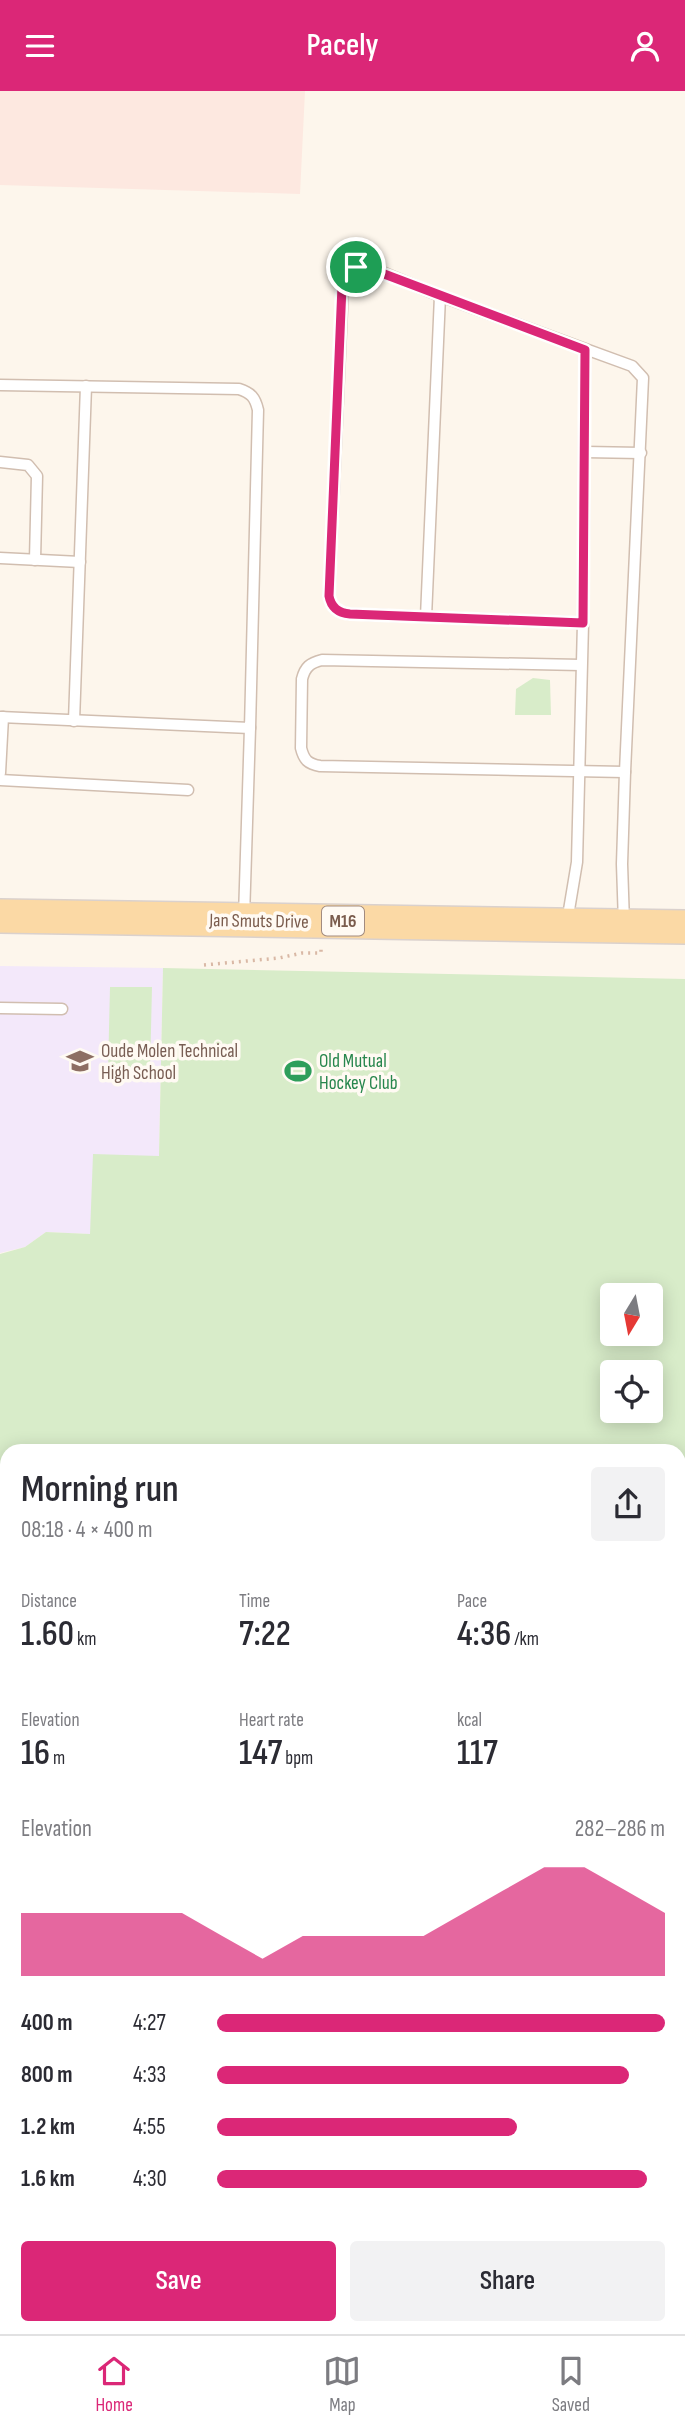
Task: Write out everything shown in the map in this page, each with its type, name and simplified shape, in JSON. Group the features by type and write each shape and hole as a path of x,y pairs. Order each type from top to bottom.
{"main road":[{"name":"Jan Smuts Drive","path":"0,916 685,927"}],"lane":[{"path":"583,623 343,613 333,605 329,596 344,281 356,267 370,267 439,296 632,366 643,378 625,772 622,864 624,926"},
{"path":"426,617 439,296"},
{"path":"567,925 577,862 586,452 585,350"},
{"path":"0,385 239,390 249,393 256,400 258,409 244,920"},
{"path":"74,721 86,386"},
{"path":"586,452 641,453"},
{"path":"0,462 28,465 37,476 35,560"},
{"path":"0,558 80,562"},
{"path":"581,665 322,660 312,662 304,669 302,679 303,757 310,764 320,767 625,772"},
{"path":"0,773 2,717 250,728"},
{"path":"0,780 188,790"},
{"path":"0,1008 62,1009"}],"path":[{"path":"204,965 321,953 321,944"}],"shaded area":[{"path":"0,91 305,91 300,194 0,185"},
{"name":"Oude Molen Technical High School","path":"0,966 163,968 159,1156 90,1234 46,1232 25,1247 0,1253"}],"green space":[{"path":"533,678 550,680 551,715 515,715 516,689"},
{"path":"163,968 685,979 685,1444 0,1444 0,1254 25,1247 46,1232 90,1234 93,1154 159,1156"},
{"path":"110,987 152,987 150,1072 108,1071"}],"place":[{"name":"Oude Molen Technical High School","path":"80,1061"},
{"name":"Old Mutual Hockey Club","path":"298,1071"}],"route":[{"path":"356,267 370,267 439,296 585,350 583,623 350,614 337,610 330,601 342,286 346,275 356,267"}]}
